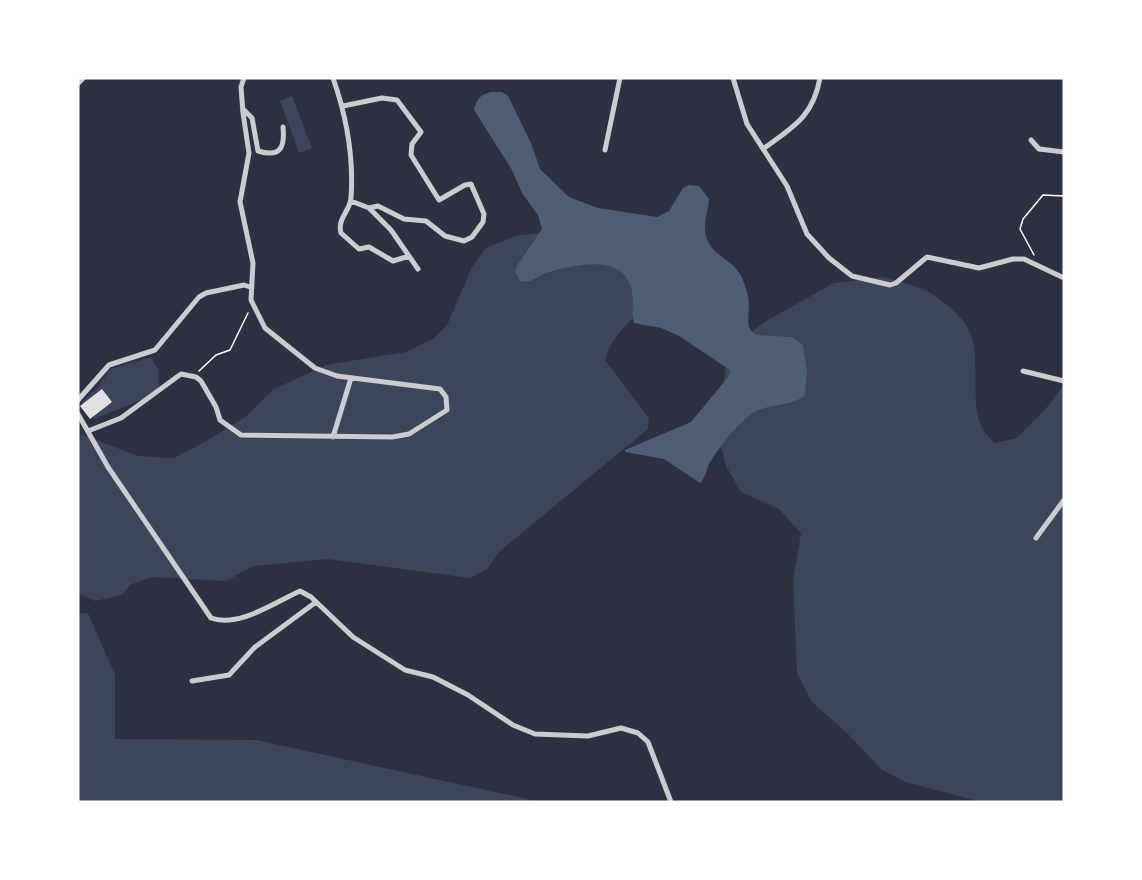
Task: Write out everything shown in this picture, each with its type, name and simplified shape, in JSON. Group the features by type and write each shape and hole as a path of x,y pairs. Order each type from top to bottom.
{"street":[{"path":"78,82 82,78"},
{"path":"88,431 121,418 161,391 181,374 196,377 211,398 220,420 241,435 392,437 409,434 447,410 446,397 440,389 351,378 315,368 265,328 253,306 250,287 252,248 240,201 249,153 243,109 244,78"},
{"path":"333,78 343,106 351,147 351,201 339,227 341,232 354,247 377,249 393,261 409,256"},
{"path":"605,150 620,78"},
{"path":"733,78 747,124 787,186 807,234 829,258 852,276 890,285 896,283 927,257 979,268 1013,259 1024,259 1064,278"},
{"path":"763,149 807,114 817,99 820,78"},
{"path":"343,106 382,98 397,100 421,132 412,144 411,155 439,200 471,184 484,214 483,222 472,237 464,241 455,240 426,222 404,219 378,206 369,208"},
{"path":"243,109 252,118 258,151 273,153 283,147 285,143 283,128"},
{"path":"1031,141 1039,149 1064,152"},
{"path":"351,201 369,208 418,269"},
{"path":"78,400 109,365 155,350 199,297 206,293 244,285 250,287"},
{"path":"1023,371 1064,381"},
{"path":"333,437 351,378"},
{"path":"78,414 108,467 211,618 223,622 234,620 300,591 316,602 353,636 405,670 433,677 468,695 513,724 535,734 588,736 621,728 638,733 648,742 671,802"},
{"path":"1036,538 1064,500"},
{"path":"192,681 229,675 255,647 316,602"}],"path":[{"path":"1044,268 1023,238 1020,225 1043,195 1064,196"},
{"path":"196,377 202,367 216,356 230,350 253,306"}],"shaded area":[{"path":"491,92 502,92 508,96 531,143 540,169 569,197 598,208 657,217 669,211 683,188 689,185 699,186 709,199 705,227 708,242 741,276 749,301 749,327 756,335 792,337 803,345 807,373 805,395 794,401 759,410 747,418 719,448 700,483 664,459 625,452 625,450 691,422 729,376 730,370 679,336 661,328 634,323 631,287 623,273 614,268 592,264 579,265 546,273 527,281 520,281 515,271 517,266 542,229 538,215 522,193 512,170 474,110 479,98"},
{"path":"292,96 312,148 299,153 280,101"},
{"path":"556,231 609,236 655,301 619,333 605,360 649,418 648,429 500,551 487,569 470,578 327,559 253,566 226,581 152,577 130,585 122,595 95,601 78,593 78,433 138,456 173,458 203,443 245,417 274,389 326,365 406,352 433,339 447,325 472,267 486,248 515,236"},
{"path":"883,277 927,291 947,305 966,324 975,351 977,408 980,421 986,433 995,443 1017,438 1050,404 1064,384 1064,802 982,802 905,782 882,770 847,733 812,702 797,673 793,581 801,533 779,509 741,492 726,466 717,431 727,359 741,339 771,318 834,283"},
{"path":"151,357 159,371 158,388 147,397 95,419 82,402 99,386 110,369"},
{"path":"88,613 115,675 115,739 256,740 541,802 78,802 78,614"}],"building":[{"path":"102,389 112,402 90,419 80,406"}]}
